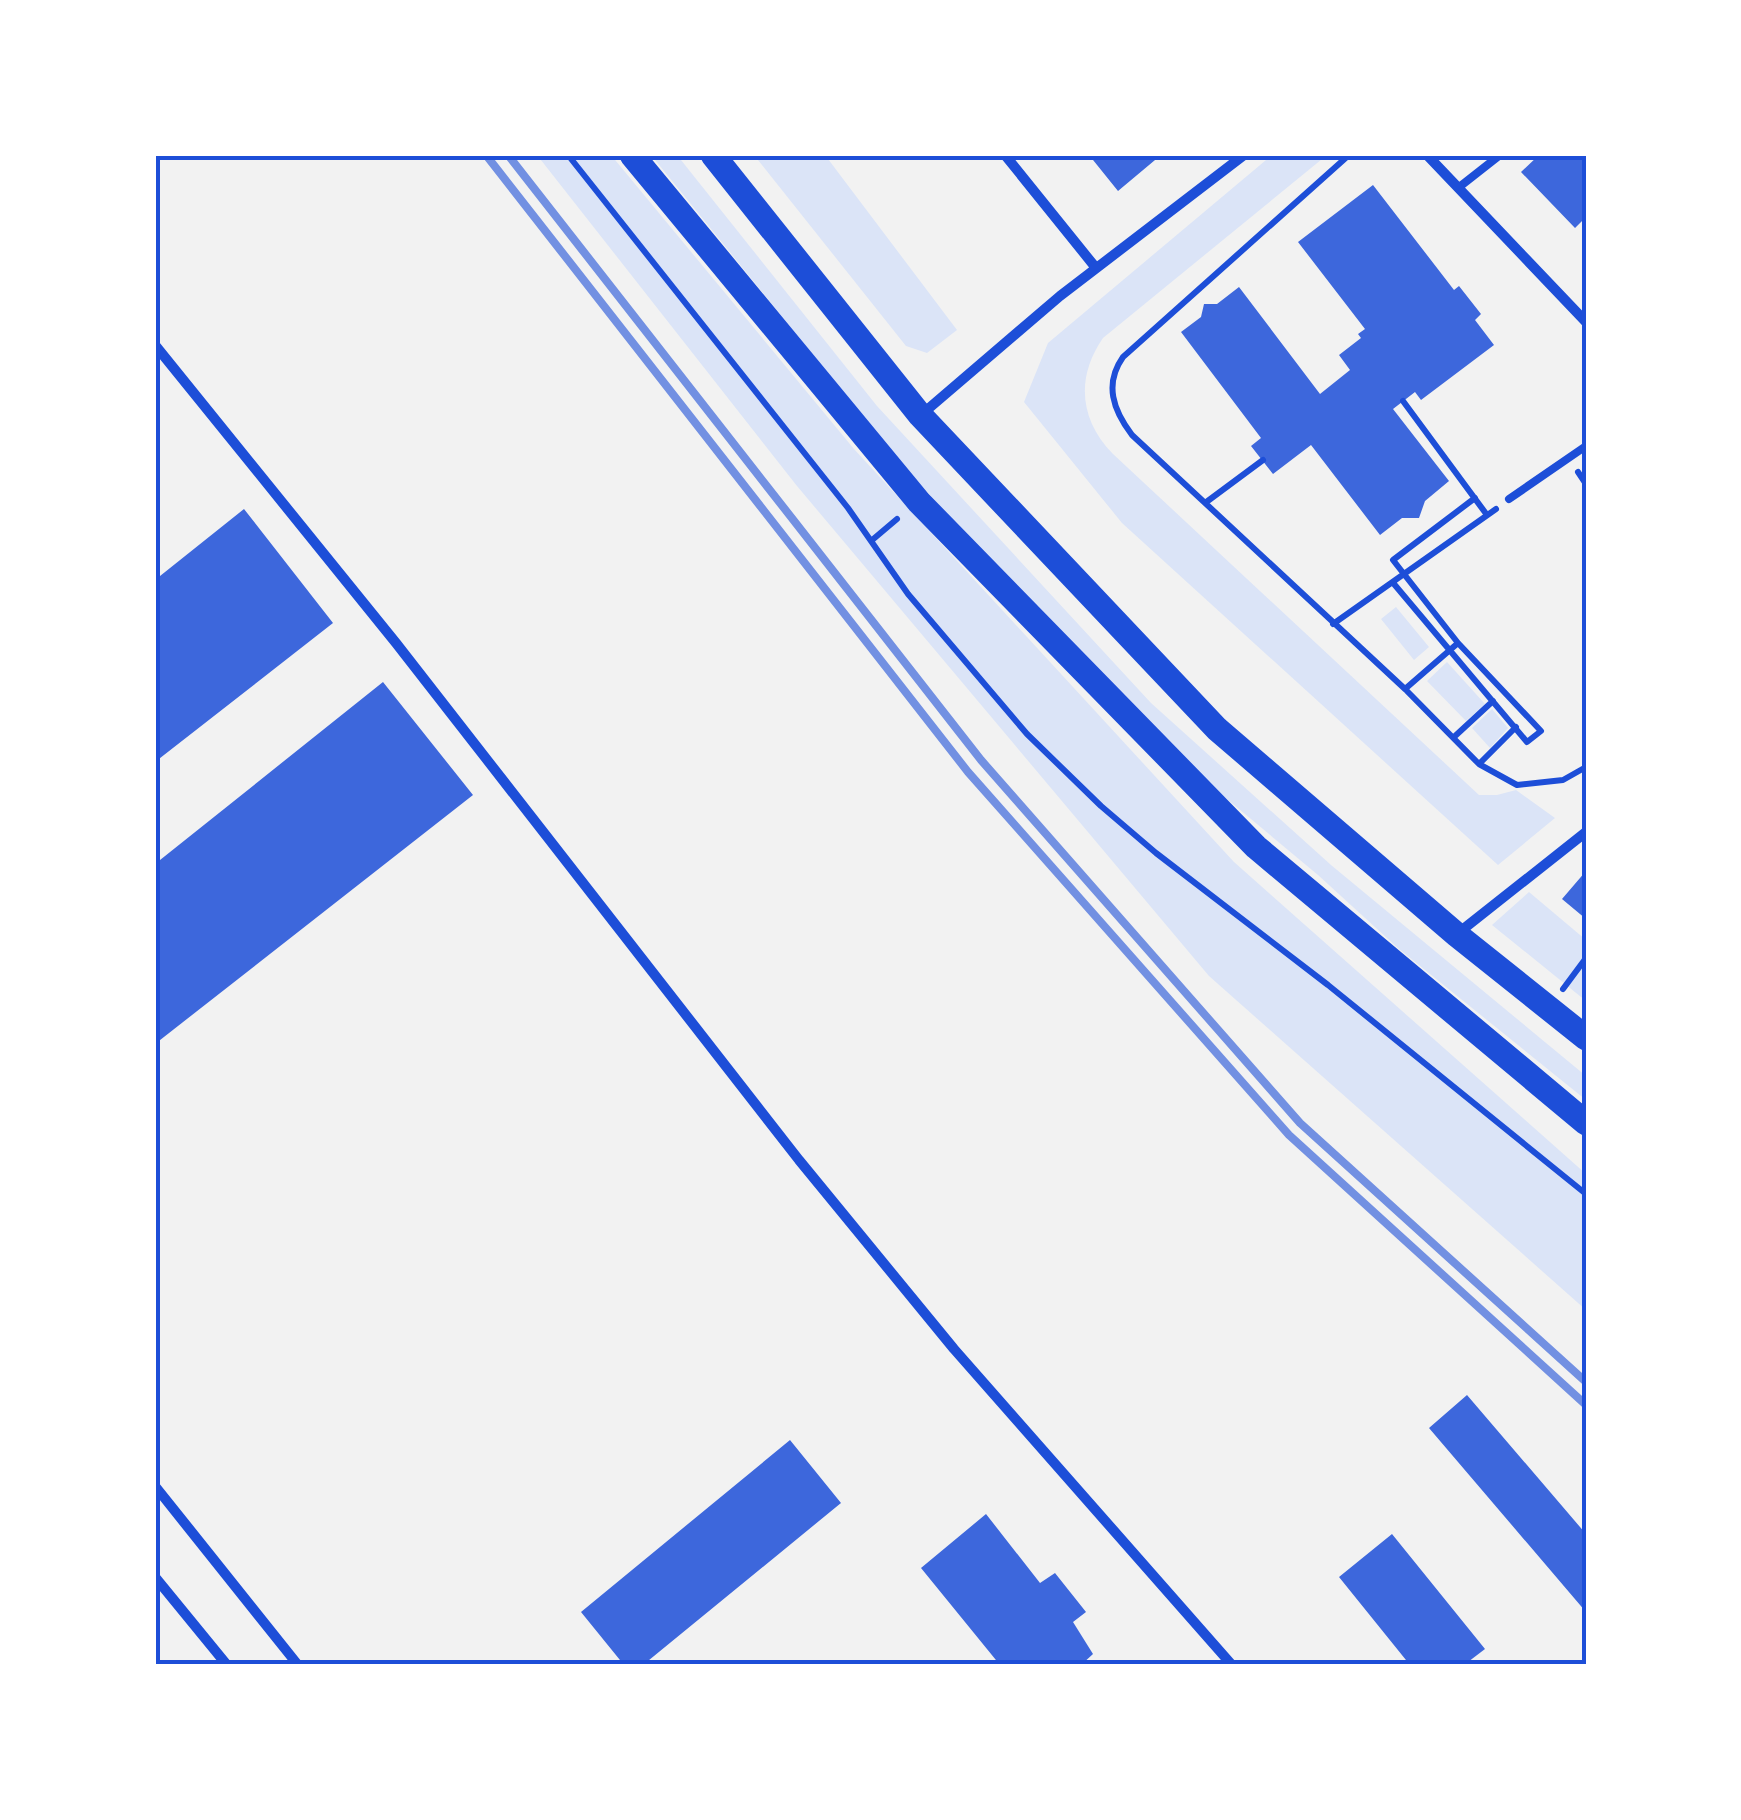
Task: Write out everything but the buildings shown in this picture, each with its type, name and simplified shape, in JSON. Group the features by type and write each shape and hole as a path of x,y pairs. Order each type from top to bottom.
{"main road":[{"path":"632,155 919,502 1256,847 1586,1123"},
{"path":"713,155 920,416 1217,730 1456,935 1586,1038"}],"street":[{"path":"1004,155 1096,268"},
{"path":"920,416 1096,268 1244,155"},
{"path":"1426,155 1586,322"},
{"path":"155,345 396,643 811,1175 954,1349 1232,1665"},
{"path":"1456,935 1586,832"},
{"path":"155,1486 298,1665"},
{"path":"155,1577 227,1665"}],"lane":[{"path":"1458,188 1500,155"},
{"path":"1509,499 1586,446"}],"path":[{"path":"568,155 848,508 908,594 1027,734 1156,853 1328,985 1586,1194"},
{"path":"1349,155 1123,356 1114,368 1112,392 1120,418 1132,435 1405,689 1479,764 1517,785 1563,780 1586,767"},
{"path":"1402,401 1487,515"},
{"path":"1205,503 1262,460"},
{"path":"1394,584 1527,742 1541,731 1458,643 1393,560 1475,498"},
{"path":"1333,624 1509,499"},
{"path":"1405,689 1458,643"},
{"path":"1454,737 1493,700"},
{"path":"1479,764 1516,728"}],"shaded area":[{"path":"537,155 611,155 854,449 1234,862 1586,1174 1586,1310 1209,976 797,486"},
{"path":"651,155 677,155 877,406 1151,703 1331,865 1586,1076 1586,1100 1399,949 1221,794 991,563 897,458"},
{"path":"754,155 825,155 957,330 927,353 906,346"},
{"path":"1272,155 1327,155 1103,338 1088,368 1088,412 1093,427 1113,454 1479,795 1516,790 1555,818 1498,865 1122,523 1024,402 1048,343"},
{"path":"1396,607 1429,647 1414,660 1381,619"},
{"path":"1447,662 1485,704 1466,721 1427,681"},
{"path":"1492,709 1508,728 1490,748 1472,728"},
{"path":"1529,892 1586,940 1586,1001 1492,925"}],"railway":[{"path":"486,155 968,772 1289,1135 1586,1405"},
{"path":"508,155 981,760 1300,1123 1586,1382"}]}
